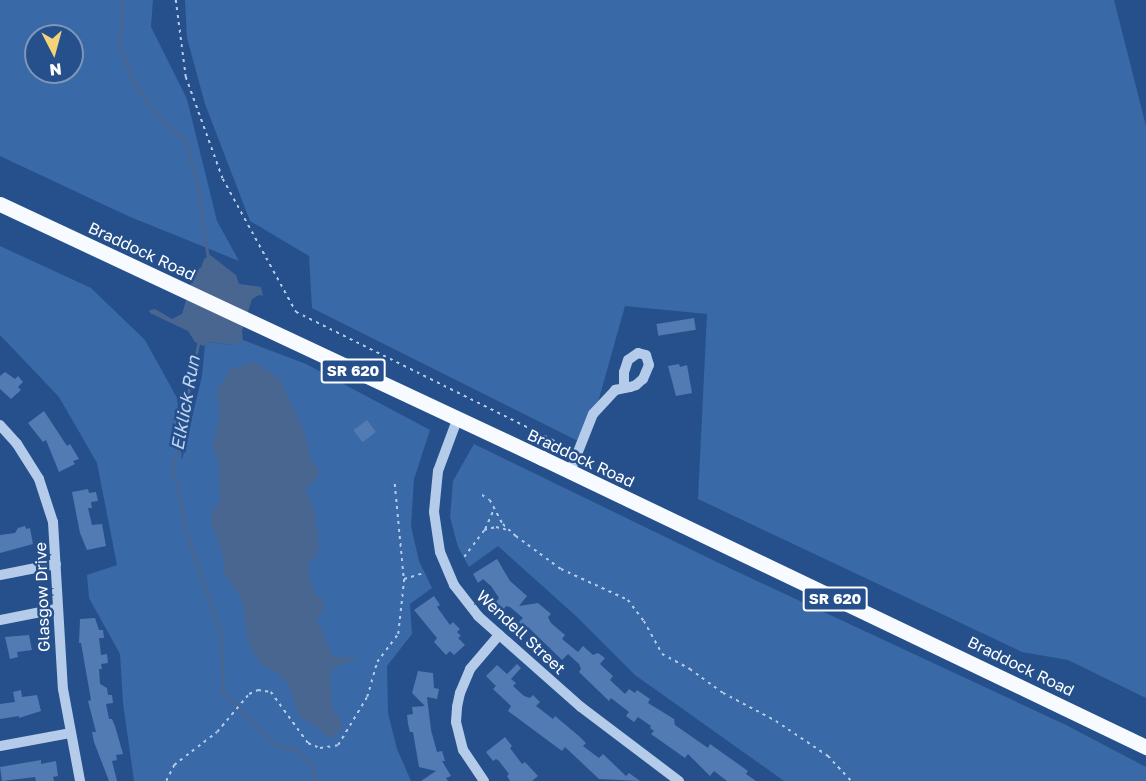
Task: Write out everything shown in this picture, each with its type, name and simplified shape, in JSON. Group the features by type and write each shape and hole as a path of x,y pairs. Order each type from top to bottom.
{"main road":[{"name":"Braddock Road","path":"0,204 542,458 1146,747"}],"street":[{"path":"570,472 593,414 609,394 624,388"},
{"name":"Wendell Street","path":"457,420 438,471 434,512 440,552 454,585 478,616 499,635 606,728 679,781"},
{"name":"Glasgow Drive","path":"0,425 17,444 39,479 53,522 56,609 70,733 80,781"},
{"path":"0,575 56,564"},
{"path":"0,620 56,609"},
{"path":"484,781 463,750 456,722 457,707 470,669 499,635"},
{"path":"0,746 70,733"}],"path":[{"path":"176,0 186,77 224,179 296,312 555,441 542,458"},
{"path":"166,781 174,765 228,722 249,694 258,690 271,692 308,743 320,748 338,745 366,697 377,662 398,633 404,579 395,484"},
{"path":"482,495 509,530 561,569 628,600 644,621 662,654 828,756 851,781"},
{"path":"464,556 484,530 494,508"},
{"path":"484,530 496,527 509,530"},
{"path":"404,579 424,573"}],"shaded area":[{"path":"0,0 153,0 151,27 187,99 217,221 239,261 128,216 0,156"},
{"path":"185,0 1114,0 1146,126 1146,698 1068,660 1022,652 698,499 707,314 625,306 586,445 312,308 309,256 250,221 205,104 187,38"},
{"path":"0,246 91,288 145,340 177,398 182,460 202,376 205,344 209,342 232,345 243,340 306,364 430,430 414,479 411,526 419,561 432,588 410,604 412,634 387,666 388,713 397,749 411,781 134,781 123,703 120,654 89,598 87,575 117,565 97,463 59,397 0,335"},
{"path":"210,255 236,275 239,284 261,287 263,296 259,295 252,299 242,331 243,340 233,345 209,342 203,346 195,342 188,331 150,313 149,310 155,309 172,319 182,314 192,280 190,271 201,268 204,259"},
{"path":"255,362 280,380 305,433 310,458 318,469 318,476 305,490 314,508 319,545 318,553 309,563 308,570 314,593 325,603 317,623 323,629 324,637 333,656 347,658 356,654 354,659 334,668 330,677 332,709 340,718 342,728 336,736 329,738 299,716 288,683 277,672 263,666 249,646 242,600 224,572 222,550 212,526 211,513 220,502 219,465 213,447 220,415 217,391 230,369"},
{"path":"474,444 723,565 1066,725 1146,767 1146,781 784,781 635,675 577,617 498,546 469,567 458,547 450,517 453,481"}],"building":[{"path":"694,318 696,330 658,336 656,324"},
{"path":"679,364 680,367 687,365 692,393 676,396 668,366"},
{"path":"5,372 15,379 18,376 23,382 18,387 21,390 11,399 0,389 0,376"},
{"path":"44,411 67,446 70,444 79,459 73,461 75,464 59,472 46,440 43,442 28,423"},
{"path":"367,420 376,432 362,442 353,430"},
{"path":"88,489 89,493 96,492 98,501 91,502 92,508 88,508 92,525 102,524 106,546 87,550 80,533 72,492"},
{"path":"25,526 26,529 30,528 33,544 0,553 0,535 15,533 18,528"},
{"path":"497,559 510,581 527,596 519,606 538,603 551,614 548,617 551,623 565,635 562,639 578,652 583,646 593,655 598,653 605,658 600,664 613,676 610,680 625,694 629,689 635,693 637,690 650,699 648,703 674,719 675,725 708,748 710,744 748,771 746,774 756,781 727,781 714,771 710,776 688,754 685,758 651,734 654,731 650,728 651,726 638,717 634,722 626,716 629,712 611,698 609,701 579,672 581,669 579,664 568,654 562,660 528,627 526,629 519,622 523,618 510,607 506,606 504,609 496,602 499,598 491,586 483,579 478,583 473,574"},
{"path":"434,596 440,605 437,607 450,625 453,622 460,629 457,632 461,636 458,638 465,645 454,655 450,651 446,655 434,642 437,638 414,610"},
{"path":"95,618 99,630 103,630 104,638 99,638 101,655 107,654 108,663 101,664 102,669 99,669 100,684 107,688 108,695 112,695 113,703 106,704 109,719 112,719 115,726 123,754 116,755 117,760 112,761 117,781 109,781 94,742 92,732 96,732 88,701 91,700 81,643 79,643 80,619"},
{"path":"29,635 32,650 17,652 18,657 10,659 5,637"},
{"path":"517,664 521,668 511,679 516,683 513,686 524,696 530,698 533,695 540,702 536,706 553,719 555,716 586,743 583,746 599,758 603,754 626,776 629,773 640,781 599,779 565,747 562,751 508,711 511,706 493,689 496,686 486,676 497,665 507,674"},
{"path":"418,671 433,673 434,688 439,689 437,699 427,697 431,730 437,752 442,751 445,761 442,761 451,776 446,778 448,781 421,781 436,771 419,767 413,732 410,732 408,724 407,715 413,714 412,707 425,706 412,693"},
{"path":"21,690 22,697 37,695 41,711 19,718 19,716 0,719 0,704 15,702 13,692"},
{"path":"505,737 522,764 525,762 538,776 532,781 510,781 507,776 509,774 499,761 496,759 493,761 486,752"},
{"path":"41,760 41,764 56,761 58,776 53,777 54,781 36,781 35,777 2,781 0,767"}],"waterway":[{"name":"Elklick Run","path":"122,0 120,47 135,86 161,120 185,140 196,178 208,258"},
{"name":"Elklick Run","path":"199,339 173,468 186,531 221,635 223,692 275,744 298,751 311,764 317,781"}]}
